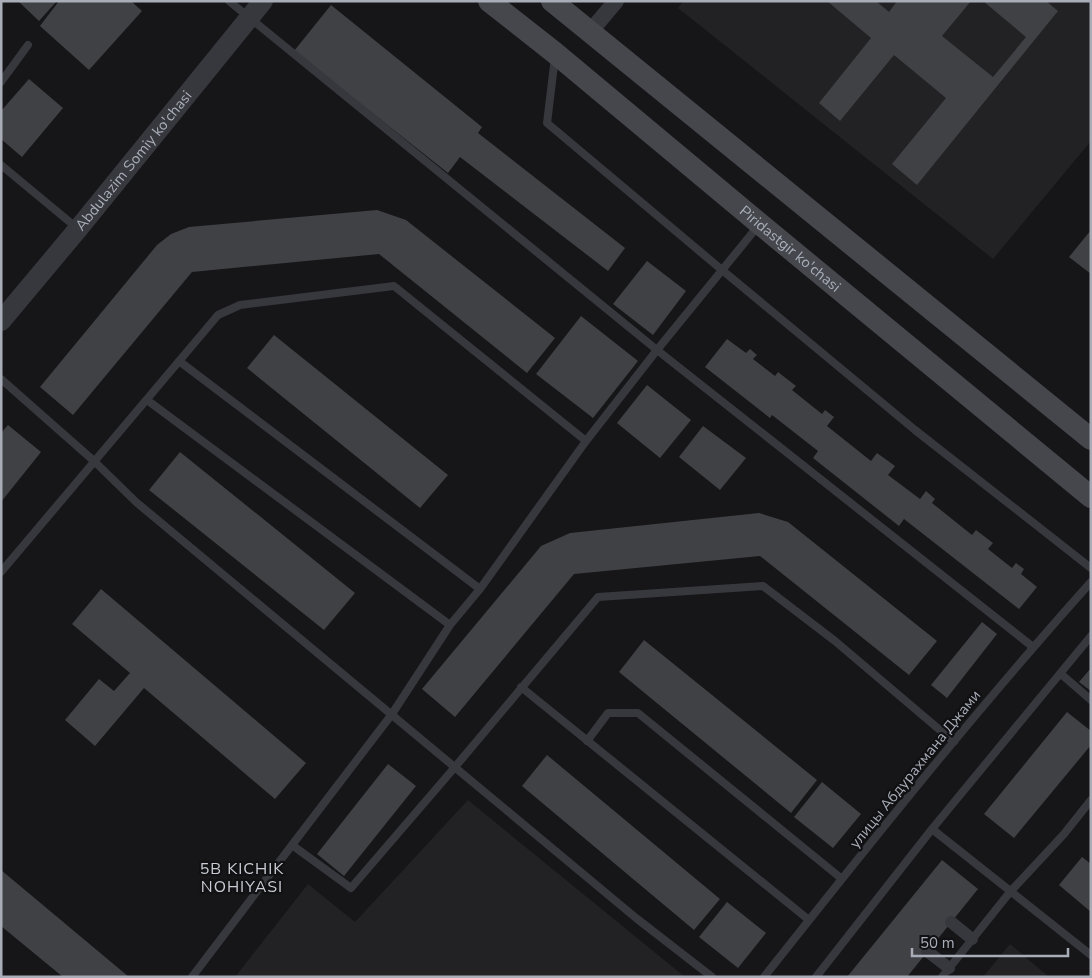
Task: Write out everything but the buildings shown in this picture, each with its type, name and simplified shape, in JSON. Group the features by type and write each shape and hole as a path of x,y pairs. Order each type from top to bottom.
{"main road":[{"name":"Piridastgir ko'chasi","path":"488,1 555,53 1091,497"},
{"path":"552,1 1091,439"}],"street":[{"name":"Abdulazim Somiy ko'chasi","path":"1,321 264,1"},
{"path":"590,32 616,1"},
{"path":"951,922 972,939"},
{"path":"927,951 945,972"}],"lane":[{"path":"229,1 657,350 1033,647"},
{"path":"1,82 28,45"},
{"path":"555,53 546,123 915,430 1091,568"},
{"path":"1,165 78,229"},
{"path":"192,977 392,714 450,625 480,589 586,441 657,350 760,224"},
{"path":"1,572 218,315 240,305 394,286 586,441"},
{"path":"179,361 480,589"},
{"path":"1,379 94,461 136,502 636,918 712,977"},
{"path":"147,400 450,625"},
{"name":"улицы Абдурахмана Джами","path":"764,977 954,742 1033,647 1091,582"},
{"path":"292,845 351,888 598,597 763,586 835,641 954,742"},
{"path":"816,977 932,829 1091,636"},
{"path":"1061,674 1091,700"},
{"path":"522,688 809,920"},
{"path":"587,740 608,713 638,713 842,879"},
{"path":"945,972 1010,892 1064,834 1091,800"},
{"path":"932,829 1091,955"}],"shaded area":[{"path":"683,1 1091,1 1091,141 993,259 678,8"},
{"path":"468,800 685,977 235,977 308,884 355,922"},
{"path":"1010,944 1049,977 983,977"}],"district":[{"name":"5B KICHIK NOHIYASI","path":"242,877"}]}
